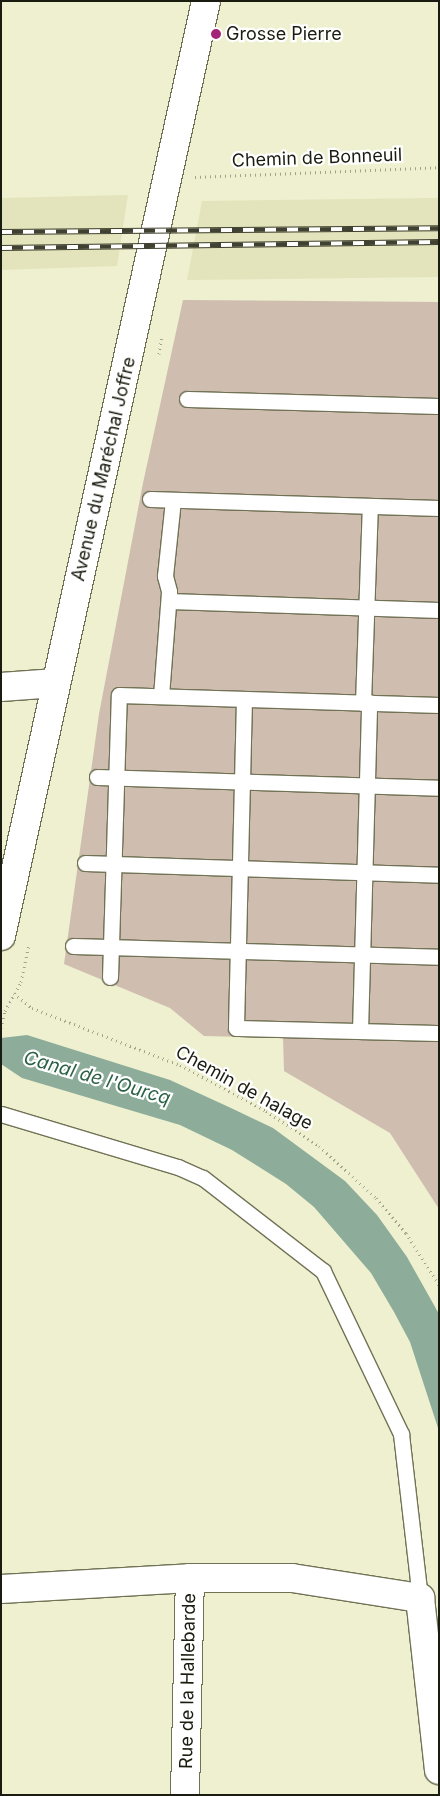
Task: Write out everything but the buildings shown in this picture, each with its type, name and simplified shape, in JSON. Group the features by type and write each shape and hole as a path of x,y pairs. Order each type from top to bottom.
{"main road":[{"name":"Avenue du Maréchal Joffre","path":"1,936 206,1"},
{"path":"1,688 56,683"},
{"path":"190,1578 292,1578 420,1598 439,1770"},
{"name":"Rue de la Hallebarde","path":"1,1589 190,1578 185,1795"}],"lane":[{"path":"187,399 439,406"},
{"path":"150,499 439,508"},
{"path":"161,696 169,601 165,576 174,500"},
{"path":"360,1031 367,786 366,608 370,506"},
{"path":"169,601 439,610"},
{"path":"110,978 119,695 439,705"},
{"path":"244,699 236,1028 439,1033"},
{"path":"97,777 439,788"},
{"path":"85,862 439,874"},
{"path":"73,946 439,957"},
{"path":"1,1114 178,1167 203,1178 323,1271 401,1434 420,1598"}],"path":[{"name":"Chemin de Bonneuil","path":"196,177 439,167"},
{"name":"Chemin de halage","path":"1,1028 6,1010 14,993 32,1008 180,1065 266,1111 319,1146 376,1198 406,1233 439,1286"}],"shaded area":[{"path":"128,195 117,266 1,270 1,198"},
{"path":"439,198 439,277 187,280 202,201"},
{"path":"183,300 439,302 439,1209 390,1133 284,1071 283,1038 204,1036 170,1008 64,964 99,714 143,483"}],"water":[{"name":"Canal de l'Ourcq","path":"27,1035 170,1080 231,1108 273,1128 345,1181 377,1215 407,1257 439,1314 439,1431 410,1342 394,1312 371,1273 314,1207 286,1184 232,1150 180,1125 22,1078 1,1064 1,1038"}],"railway":[{"path":"1,232 439,228"},
{"path":"1,248 439,242"}],"place":[{"name":"Grosse Pierre","path":"216,34"}]}
